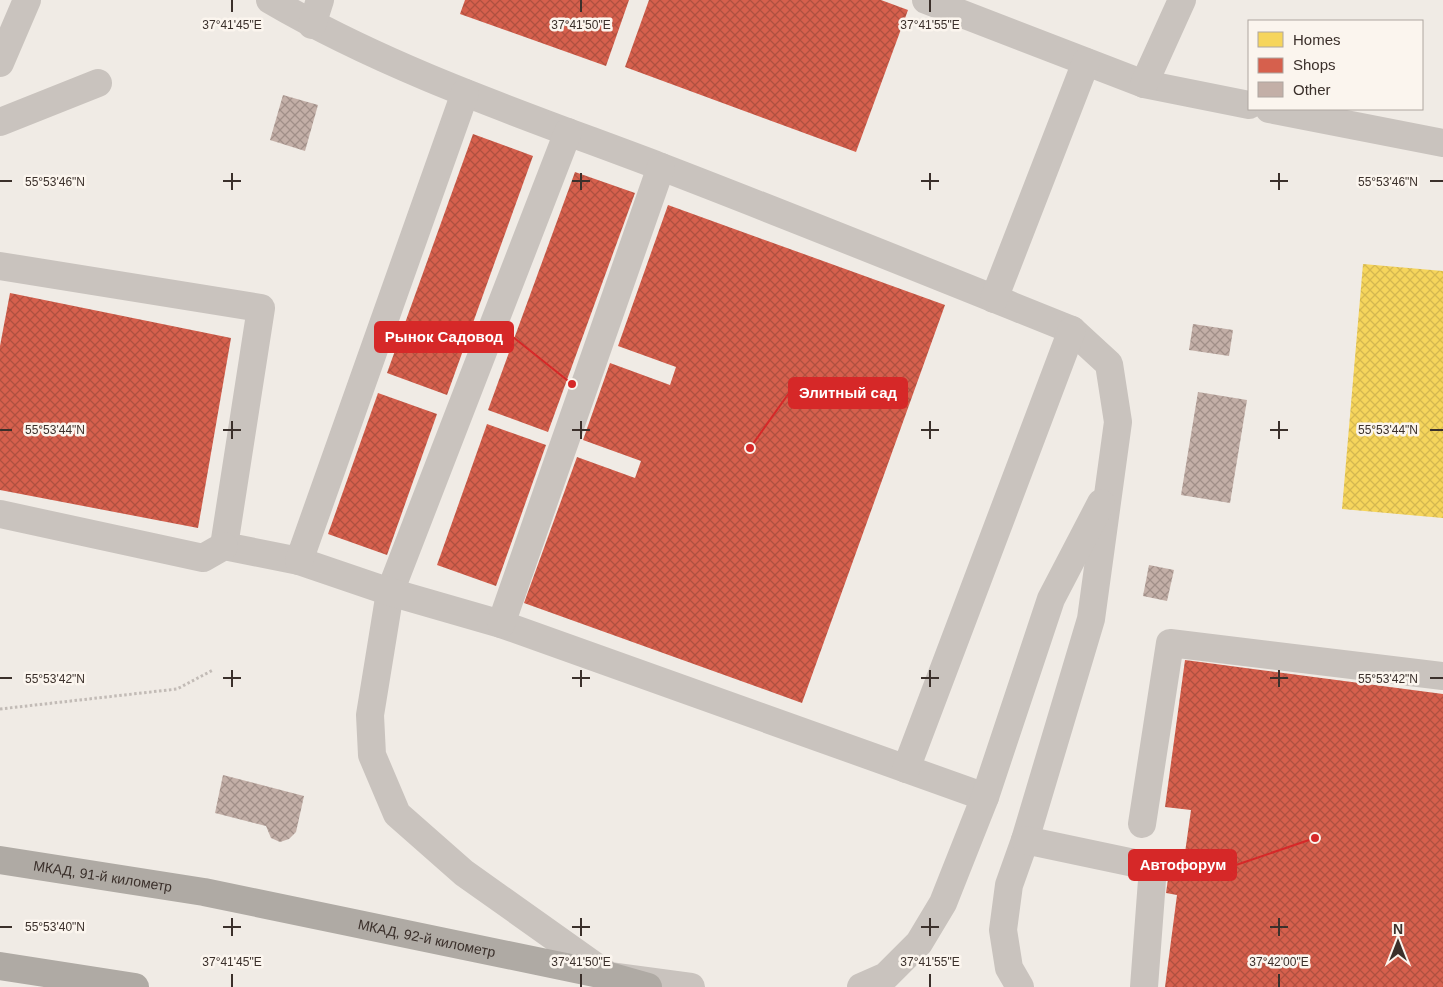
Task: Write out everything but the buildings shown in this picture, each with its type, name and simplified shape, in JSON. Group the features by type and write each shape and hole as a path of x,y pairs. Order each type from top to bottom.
{"highway":[{"name":"МКАД, 91-й километр","path":"0,860 204,892"},
{"name":"МКАД, 92-й километр","path":"204,892 608,976 648,987"},
{"path":"0,966 61,981 135,987"}],"street":[{"path":"0,63 27,0"},
{"path":"270,0 316,12 465,93 661,167 1072,330 1109,364 1118,422 1091,619 1025,840 1009,884 1003,930 1009,968 1020,987"},
{"path":"926,0 1144,84 1248,105"},
{"path":"1144,84 1182,0"},
{"path":"994,299 1086,62"},
{"path":"0,122 98,83"},
{"path":"299,561 465,93"},
{"path":"1274,110 1443,143"},
{"path":"568,132 390,592 370,716 372,755 397,814 464,873 608,976 691,987"},
{"path":"501,624 661,167"},
{"path":"0,266 262,308 224,546"},
{"path":"906,769 1072,330"},
{"path":"861,987 886,976 919,943 943,903 984,797 1051,599 1111,484"},
{"path":"0,514 203,558 224,546 299,561 390,592 501,624 984,797"},
{"path":"1142,824 1170,643 1443,676"},
{"path":"1025,840 1153,867 1144,987"}],"path":[{"path":"0,709 177,689 213,670"}],"place":[{"name":"Рынок Садовод","path":"572,384"},
{"name":"Элитный сад","path":"750,448"},
{"name":"Автофорум","path":"1315,838"}]}
